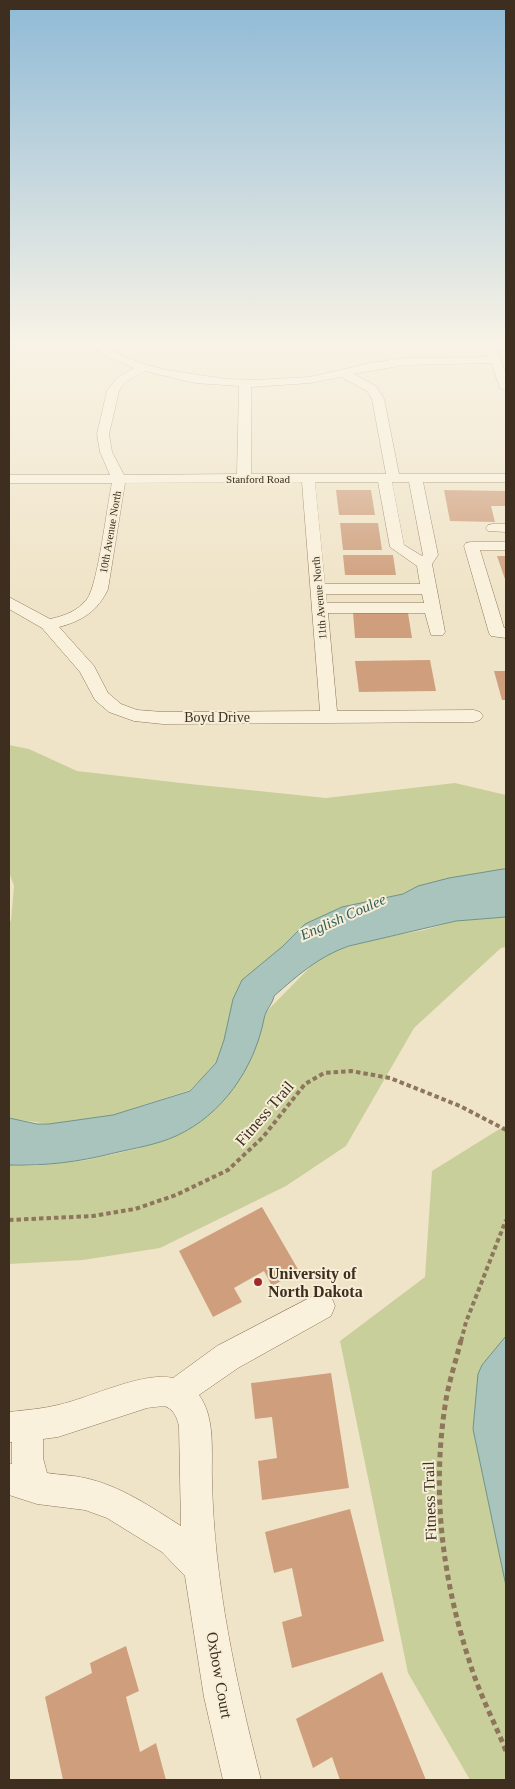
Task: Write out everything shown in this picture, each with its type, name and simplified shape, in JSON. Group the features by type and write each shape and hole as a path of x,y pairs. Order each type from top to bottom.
{"street":[{"name":"10th Avenue North","path":"48,625 69,620 85,612 96,600 100,589 119,479 106,452 103,434 105,423"},
{"path":"244,479 245,423"},
{"path":"381,423 397,547 424,564"},
{"path":"414,478 431,555 424,564 437,632"},
{"name":"Stanford Road","path":"9,479 506,478"},
{"name":"11th Avenue North","path":"308,479 329,717"},
{"path":"506,546 471,546 497,633 506,633"},
{"path":"318,589 428,589"},
{"name":"Boyd Drive","path":"9,602 48,625 88,670 101,696 115,708 134,715 163,718 474,716"},
{"path":"320,608 432,608"},
{"path":"177,1394 211,1368 321,1306"},
{"name":"Oxbow Court","path":"17,1482 29,1473 26,1447 19,1427 76,1416 148,1393 164,1391 177,1394 190,1408 195,1426 197,1518 201,1569 222,1696 242,1780"},
{"name":"Oxbow Court","path":"17,1482 85,1494 115,1504 174,1540 188,1552 201,1569"}],"path":[{"name":"Fitness Trail","path":"9,1220 93,1216 135,1209 176,1196 228,1170 263,1137 305,1084 324,1073 351,1071 390,1078 460,1106 506,1130"},
{"name":"Fitness Trail","path":"506,1220 466,1322 445,1404 439,1459 440,1526 449,1587 469,1661 506,1751"}],"green space":[{"path":"9,745 29,749 77,771 326,798 455,783 506,795 506,869 386,898 305,924 283,946 224,1040 216,1063 190,1090 113,1115 49,1124 13,1119 9,1118 9,923 11,920 14,886 9,872"},
{"path":"506,917 506,947 501,948 414,1028 346,1146 286,1186 160,1248 83,1260 9,1264 9,1165 34,1166 87,1160 136,1149 175,1136 265,1013 315,962 335,951 367,941 424,930 456,921"},
{"path":"506,1125 506,1337 473,1429 506,1583 506,1780 470,1780 408,1673 340,1341 425,1277 432,1171"}],"water":[{"name":"English Coulee","path":"506,869 506,917 456,921 349,946 318,961 291,981 274,996 244,1072 221,1103 193,1127 161,1142 101,1156 49,1164 9,1165 9,1118 37,1124 49,1124 113,1115 190,1091 216,1063 224,1040 233,999 242,980 283,946 305,924 342,907 403,894 418,886 449,878"},
{"path":"506,1336 506,1586 473,1429 478,1374 482,1365"}],"building":[{"path":"336,490 371,490 375,515 339,515"},
{"path":"444,490 506,491 506,506 491,506 495,522 450,521"},
{"path":"340,523 378,523 382,550 343,550"},
{"path":"343,555 393,555 396,575 345,575"},
{"path":"497,556 506,556 506,582"},
{"path":"353,612 408,613 412,638 355,638"},
{"path":"430,660 436,691 359,692 355,661"},
{"path":"494,671 506,671 506,700 502,700"},
{"path":"262,1207 299,1271 272,1286 264,1271 234,1288 242,1302 213,1317 179,1251"},
{"path":"331,1373 349,1488 262,1500 258,1461 277,1458 272,1417 255,1419 251,1383"},
{"path":"350,1509 384,1641 292,1668 282,1622 302,1616 292,1568 274,1573 265,1532"},
{"path":"126,1646 139,1691 126,1697 140,1752 156,1743 166,1780 63,1780 45,1697 92,1673 90,1663"},
{"path":"382,1672 426,1780 340,1780 332,1757 313,1768 296,1719"}],"place":[{"name":"University of North Dakota","path":"258,1282"}]}
